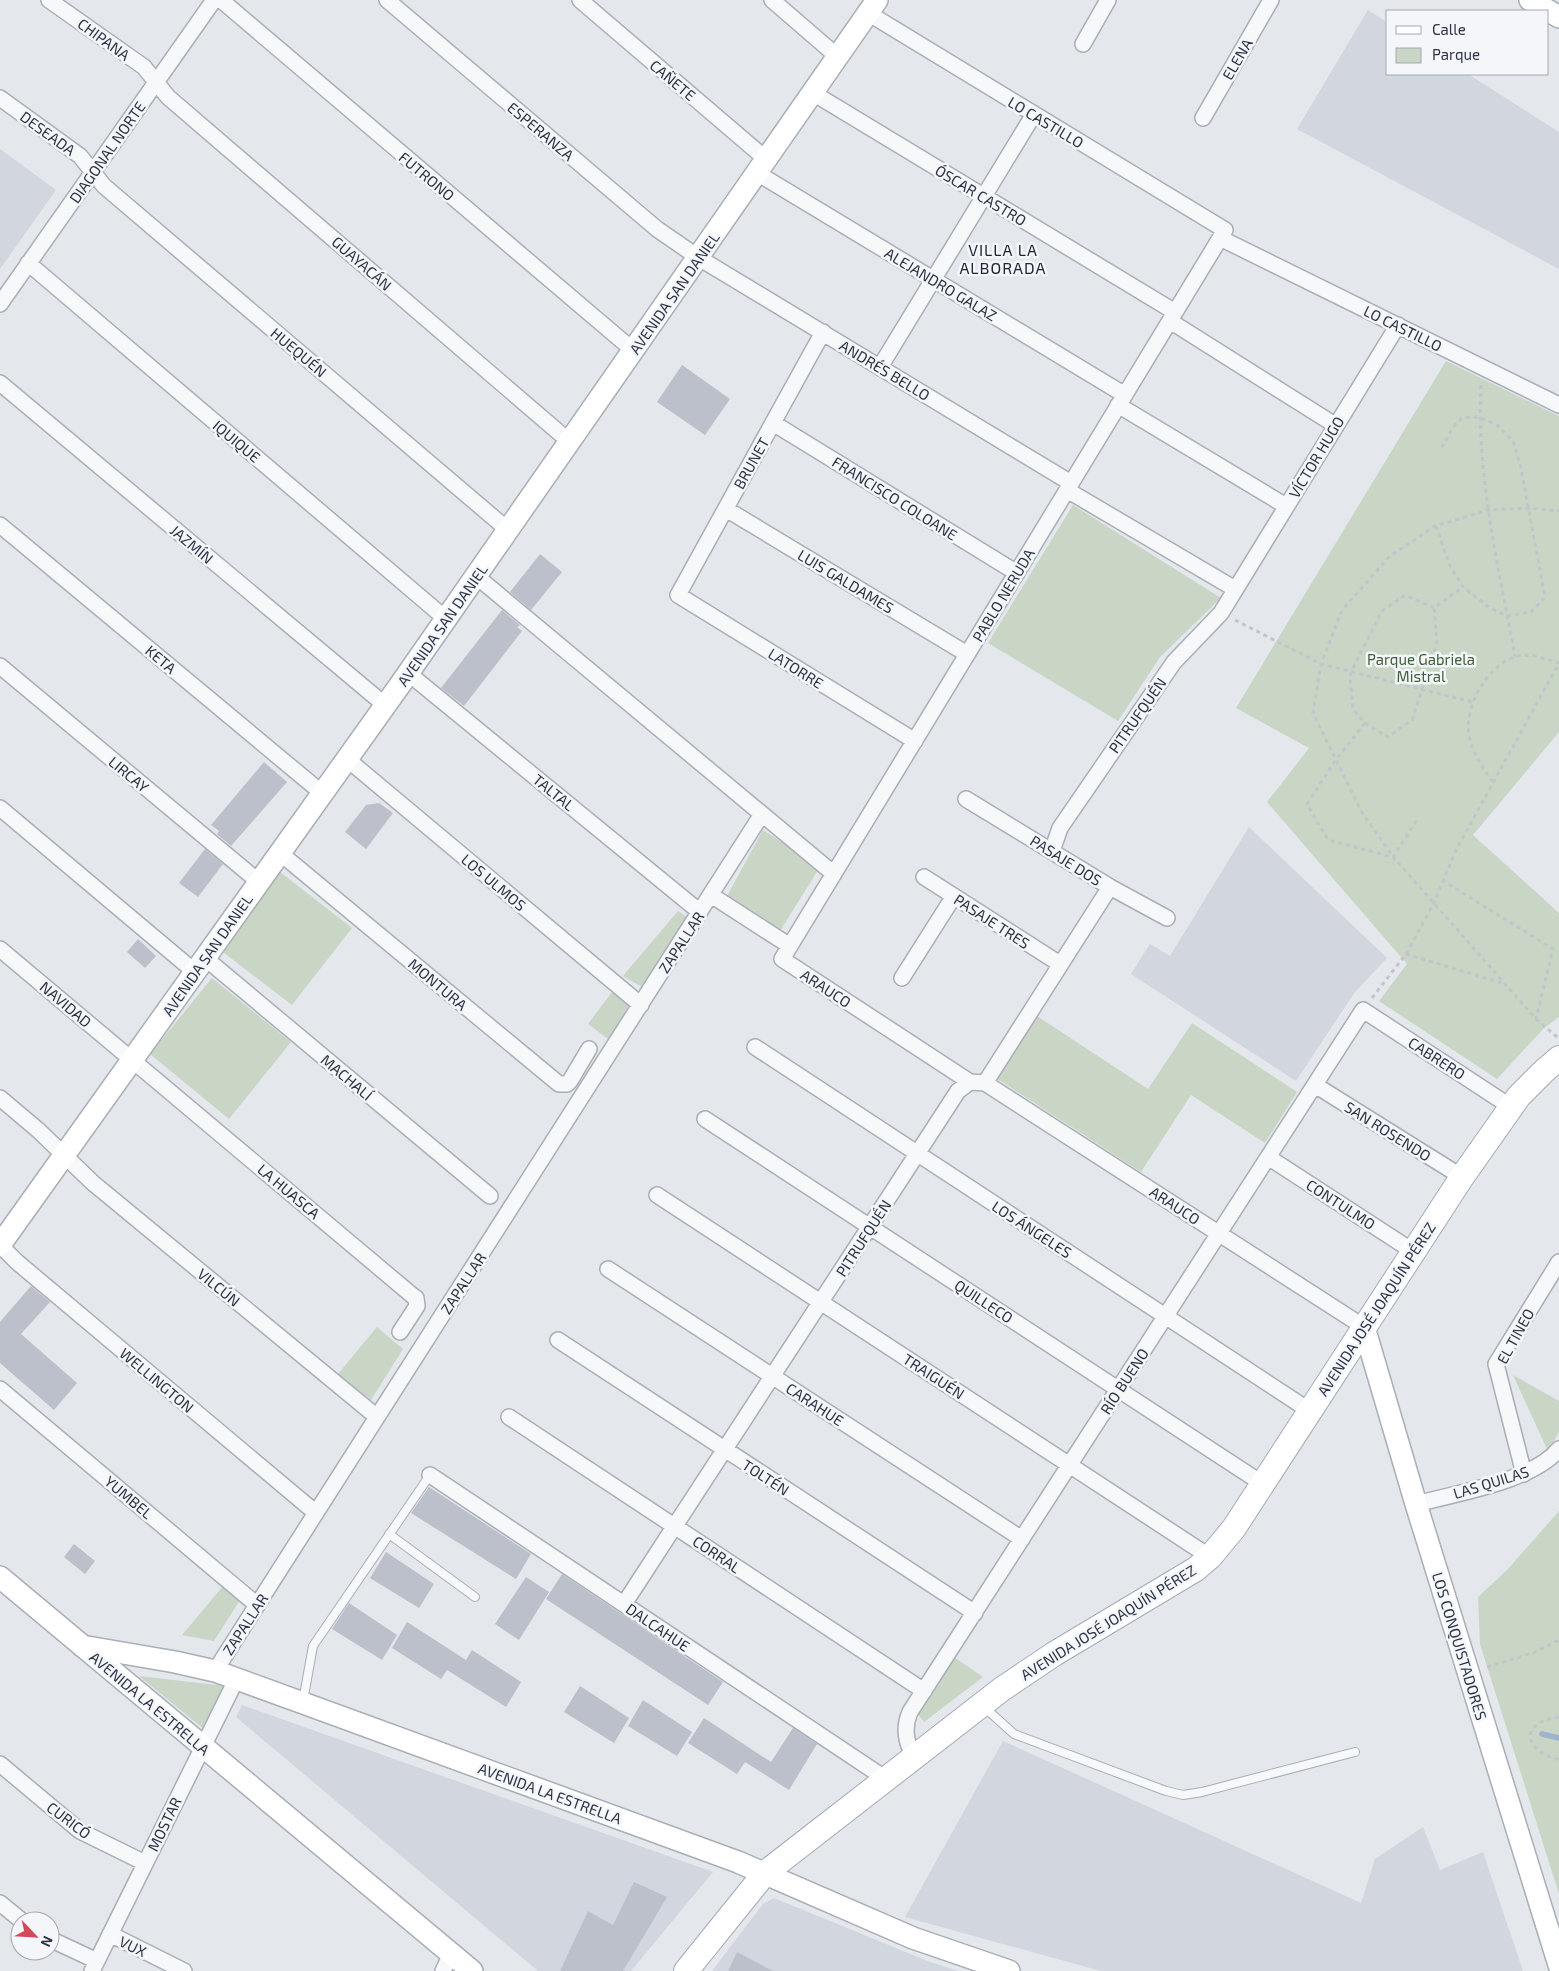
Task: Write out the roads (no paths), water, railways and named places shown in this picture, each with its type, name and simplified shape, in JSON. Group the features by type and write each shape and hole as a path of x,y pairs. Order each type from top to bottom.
{"main road":[{"name":"AVENIDA JOSÉ JOAQUÍN PÉREZ","path":"686,1971 765,1873 1030,1670 1187,1575 1210,1557 1234,1528 1462,1177 1531,1083 1559,1058"}],"street":[{"name":"CHIPANA","path":"49,0 144,68 156,82"},
{"name":"DIAGONAL NORTE","path":"0,304 214,0"},
{"name":"FUTRONO","path":"221,0 634,351"},
{"name":"ESPERANZA","path":"387,0 657,229 699,258"},
{"name":"CAÑETE","path":"580,0 762,166"},
{"path":"772,0 838,57"},
{"path":"1083,44 1108,0"},
{"name":"ELENA","path":"1203,118 1271,0"},
{"path":"1530,0 1548,10"},
{"name":"AVENIDA SAN DANIEL","path":"0,1245 408,673 873,7"},
{"name":"LO CASTILLO","path":"873,7 1034,114 1222,234 1398,325 1559,405"},
{"name":"GUAYACÁN","path":"156,82 168,96 570,442"},
{"name":"ÓSCAR CASTRO","path":"813,93 984,196 1335,425"},
{"name":"DESEADA","path":"0,98 80,156 92,172"},
{"path":"880,367 1034,114"},
{"name":"ALEJANDRO GALAZ","path":"762,166 933,280 1286,506"},
{"name":"HUEQUÉN","path":"92,172 104,186 508,530"},
{"name":"PABLO NERUDA","path":"782,960 1222,234"},
{"name":"ANDRÉS BELLO","path":"699,258 880,367 1235,589"},
{"name":"IQUIQUE","path":"28,263 446,619"},
{"name":"VÍCTOR HUGO","path":"1235,589 1398,325"},
{"name":"BRUNET","path":"678,595 823,332"},
{"name":"JAZMÍN","path":"0,383 385,705"},
{"name":"FRANCISCO COLOANE","path":"773,423 1016,574"},
{"name":"LUIS GALDAMES","path":"726,509 967,654"},
{"name":"KETA","path":"0,525 322,793"},
{"path":"476,576 834,874"},
{"name":"PITRUFQUÉN","path":"1052,851 1060,828 1174,662 1221,612 1235,589"},
{"name":"LATORRE","path":"678,595 915,741"},
{"name":"LIRCAY","path":"0,666 259,882"},
{"name":"TALTAL","path":"408,673 700,912"},
{"name":"LOS ULMOS","path":"346,759 641,1004"},
{"name":"PASAJE DOS","path":"966,799 1110,887 1167,918"},
{"name":"MACHALÍ","path":"0,808 490,1196"},
{"name":"ZAPALLAR","path":"215,1671 762,814"},
{"name":"MONTURA","path":"280,853 559,1084 567,1084 570,1081 590,1049"},
{"name":"PASAJE TRES","path":"924,877 1060,964"},
{"name":"PITRUFQUÉN","path":"624,1604 958,1091 977,1083 1060,964 1110,887"},
{"name":"ZAPALLAR","path":"711,895 790,946"},
{"path":"902,978 954,896"},
{"name":"NAVIDAD","path":"0,948 133,1059"},
{"name":"ARAUCO","path":"782,960 1364,1327"},
{"name":"RÍO BUENO","path":"914,1758 906,1737 906,1727 910,1712 1363,1010"},
{"name":"CABRERO","path":"1363,1010 1512,1107"},
{"name":"LOS ÁNGELES","path":"755,1047 1310,1410"},
{"name":"LA HUASCA","path":"133,1059 416,1298 417,1306 400,1332"},
{"name":"SAN ROSENDO","path":"1315,1085 1462,1177"},
{"name":"VILCÚN","path":"0,1098 38,1130 93,1183 377,1417"},
{"name":"QUILLECO","path":"705,1119 1263,1484"},
{"name":"CONTULMO","path":"1268,1157 1414,1252"},
{"name":"TRAIGUÉN","path":"657,1195 1210,1557"},
{"name":"WELLINGTON","path":"0,1245 17,1262 316,1513"},
{"name":"EL TINEO","path":"1524,1474 1496,1364 1559,1262"},
{"name":"CARAHUE","path":"608,1269 1022,1539"},
{"name":"LOS CONQUISTADORES","path":"1364,1327 1416,1504 1559,1965"},
{"name":"TOLTÉN","path":"558,1340 974,1612"},
{"name":"YUMBEL","path":"0,1389 257,1605"},
{"name":"CORRAL","path":"509,1417 924,1691"},
{"name":"LAS QUILAS","path":"1416,1504 1512,1479 1546,1462 1559,1449"},
{"name":"DALCAHUE","path":"430,1475 886,1779"},
{"name":"AVENIDA LA ESTRELLA","path":"0,1577 202,1747 447,1962 472,1971"},
{"name":"AVENIDA LA ESTRELLA","path":"82,1646 175,1662 237,1678 765,1873 913,1938 1009,1971"},
{"name":"MOSTAR","path":"94,1966 237,1678"},
{"name":"CURICÓ","path":"0,1764 80,1831 145,1863"},
{"path":"0,1903 10,1911"},
{"name":"VUX","path":"110,1934 184,1971"},
{"path":"60,1946 94,1966"}],"lane":[{"path":"303,1703 313,1646 430,1475"},
{"path":"389,1534 475,1597"},
{"path":"982,1705 1014,1734 1166,1791 1184,1794 1211,1789 1355,1752"}],"waterway":[{"path":"1542,1734 1559,1738"}],"district":[{"name":"VILLA LA ALBORADA","path":"1003,258"}],"park label":[{"name":"Parque Gabriela Mistral","path":"1421,668"}]}
